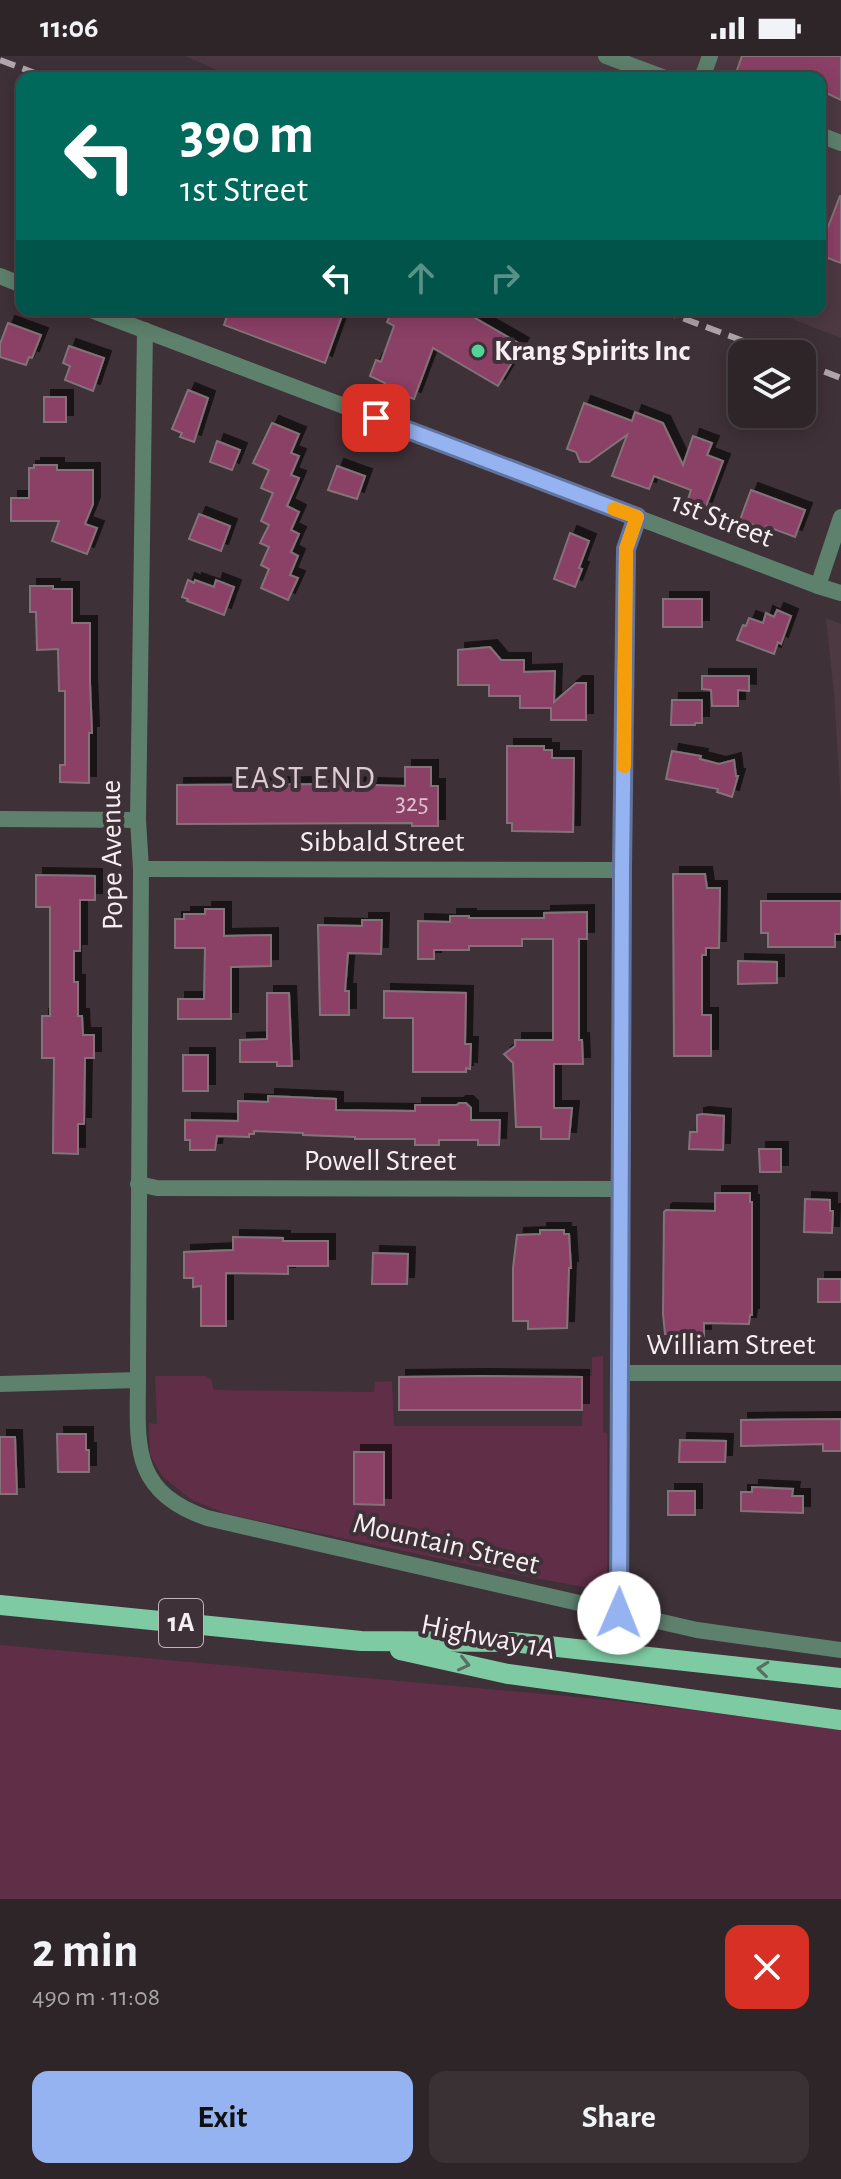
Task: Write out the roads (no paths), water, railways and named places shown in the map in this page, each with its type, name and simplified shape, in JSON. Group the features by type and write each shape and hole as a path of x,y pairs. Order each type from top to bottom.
{"main road":[{"name":"Highway 1A","path":"0,1605 361,1641 512,1642 841,1678"},
{"name":"Highway 1A","path":"361,1641 508,1674 841,1720"}],"street":[{"path":"606,56 649,72"},
{"name":"1st Street","path":"107,316 841,593"},
{"name":"Pope Avenue","path":"138,1380 141,869 138,820 145,330"},
{"path":"619,1613 626,549 637,517"},
{"path":"818,586 841,517"},
{"path":"0,819 138,820"},
{"name":"Sibbald Street","path":"141,869 622,870"},
{"name":"Powell Street","path":"138,1184 157,1188 622,1189"},
{"name":"William Street","path":"621,1373 841,1373"},
{"path":"0,1384 138,1380"},
{"name":"Mountain Street","path":"138,1380 138,1440 142,1462 161,1492 186,1510 207,1518 697,1630 841,1650"}],"railway":[{"path":"0,60 32,72"},
{"path":"677,316 741,340"},
{"path":"816,368 841,378"}],"place":[{"name":"Krang Spirits Inc","path":"478,351"}],"district":[{"name":"EAST END","path":"305,778"}]}
